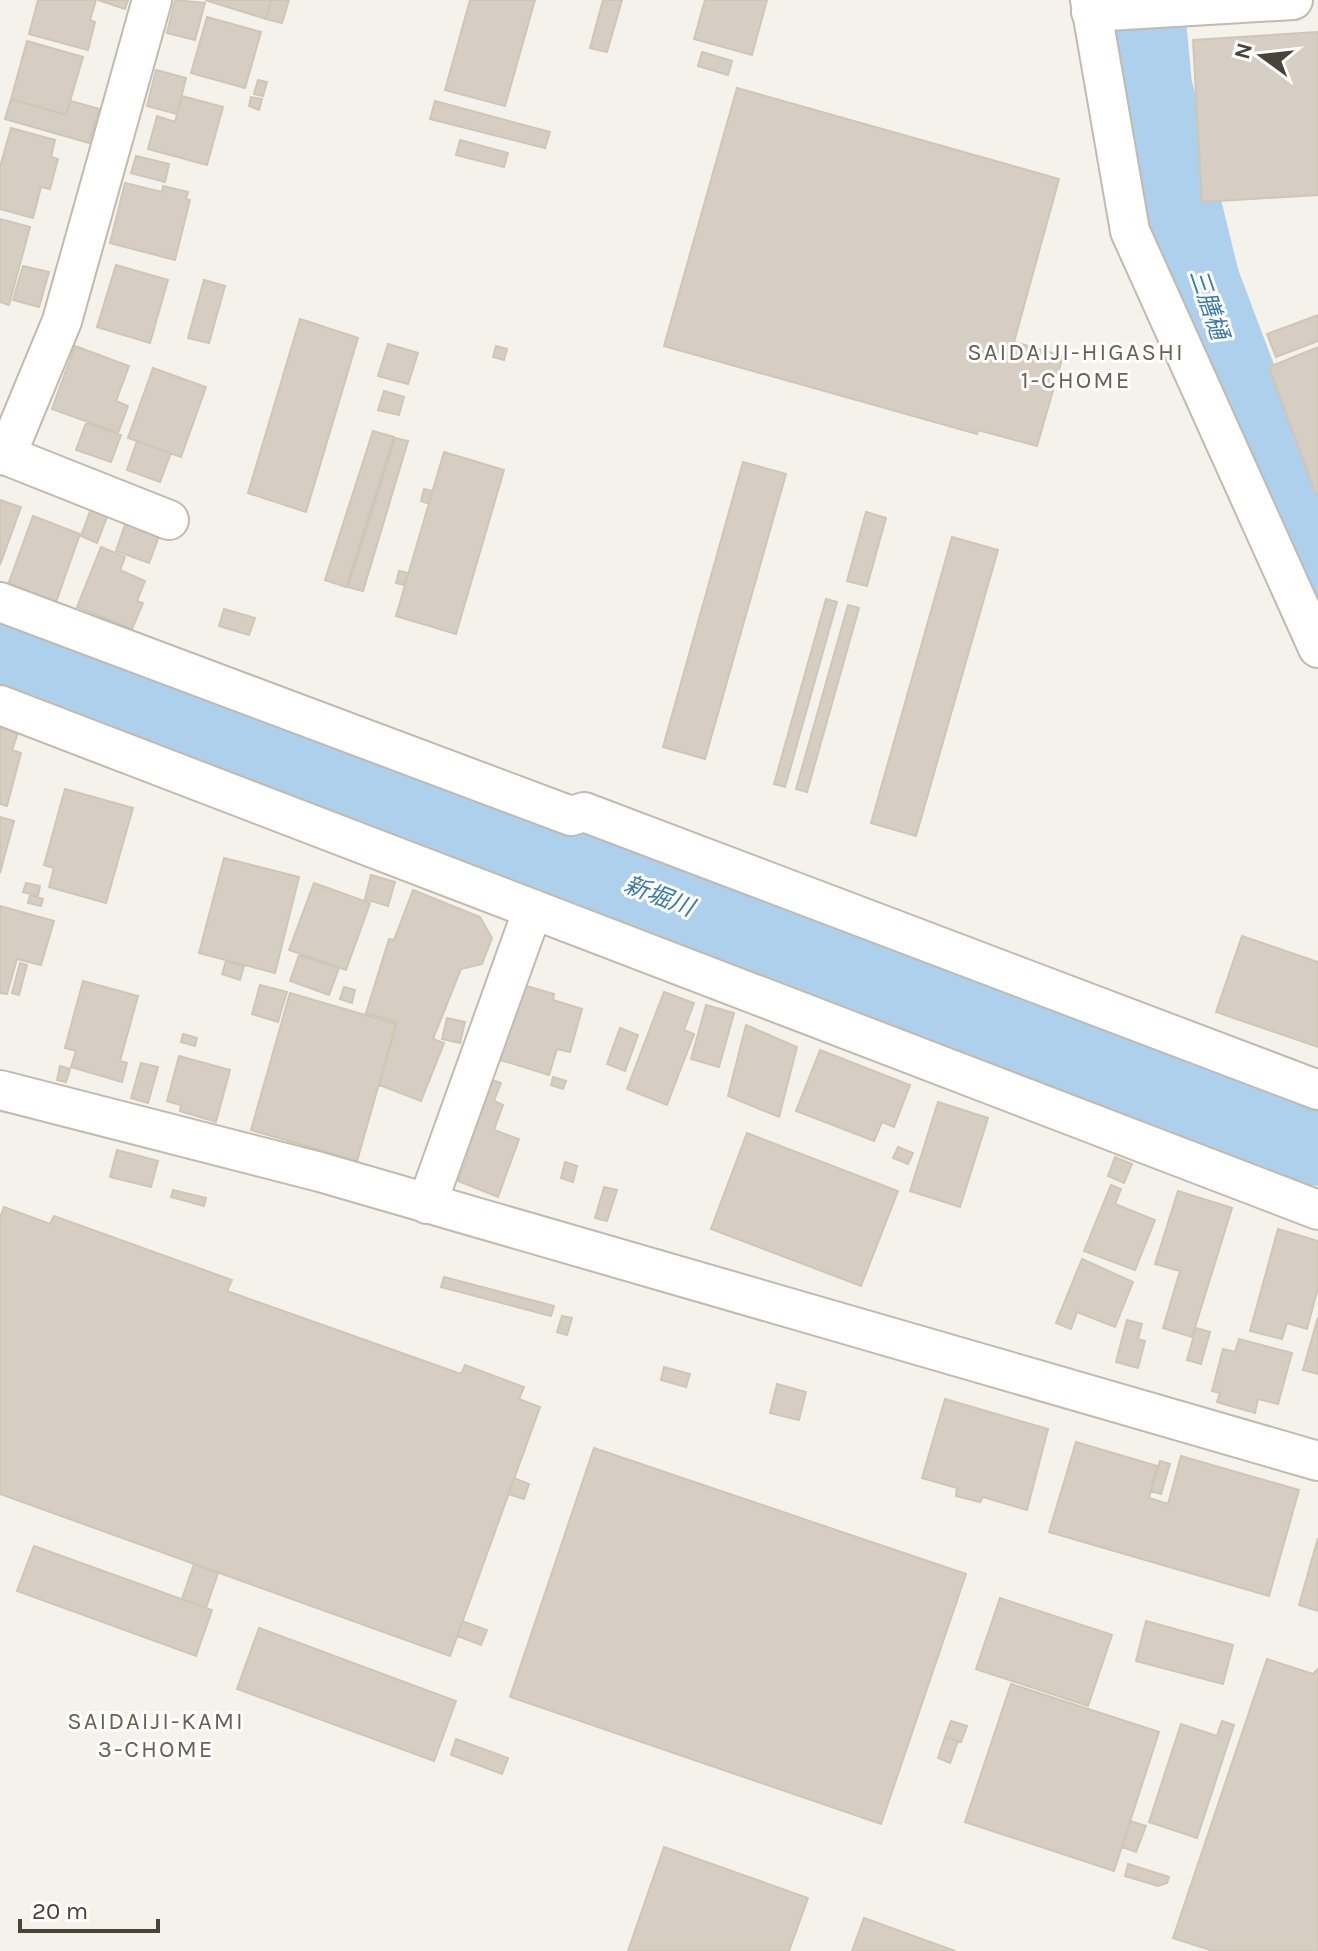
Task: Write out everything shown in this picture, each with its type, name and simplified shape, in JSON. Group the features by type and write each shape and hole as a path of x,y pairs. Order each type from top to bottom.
{"street":[{"path":"152,0 62,321 3,454 169,520"},
{"path":"1293,0 1099,8 1130,231 1318,648"},
{"path":"0,602 571,816 584,812 709,857 1318,1090"},
{"path":"0,705 1318,1210"},
{"path":"427,1204 533,909"},
{"path":"0,1090 320,1172 1318,1461"}],"building":[{"path":"38,0 96,0 90,20 95,22 88,50 29,34"},
{"path":"98,0 128,0 125,9"},
{"path":"175,0 205,3 195,40 167,33"},
{"path":"205,0 271,0 266,19"},
{"path":"271,0 289,0 282,23 266,19"},
{"path":"470,0 535,0 505,106 445,90"},
{"path":"603,0 622,0 607,52 590,48"},
{"path":"705,0 767,0 752,55 694,39"},
{"path":"207,17 261,32 245,88 191,73"},
{"path":"1318,32 1318,195 1202,202 1193,40"},
{"path":"27,41 83,57 66,115 11,99"},
{"path":"702,52 732,61 728,75 698,66"},
{"path":"156,70 186,78 177,114 147,106"},
{"path":"258,80 267,82 263,96 254,94"},
{"path":"737,88 1059,179 1014,342 1063,356 1037,446 978,430 977,434 664,346"},
{"path":"182,96 223,107 207,165 148,149 157,116 175,122"},
{"path":"251,97 262,99 259,110 249,106"},
{"path":"11,99 66,115 71,101 99,109 89,143 5,119"},
{"path":"435,101 550,132 545,148 430,119"},
{"path":"11,128 55,140 51,157 58,159 50,189 41,187 33,218 0,209 0,167"},
{"path":"460,140 508,153 504,167 456,155"},
{"path":"136,156 169,164 165,182 131,173"},
{"path":"125,183 162,192 163,186 188,192 186,199 190,200 175,260 110,243"},
{"path":"0,219 30,227 9,305 0,302"},
{"path":"116,265 168,280 150,343 97,327"},
{"path":"23,266 49,272 39,307 13,300"},
{"path":"204,280 225,286 209,343 188,338"},
{"path":"1318,315 1318,341 1276,357 1267,334"},
{"path":"300,319 358,338 306,512 248,493"},
{"path":"388,344 418,353 408,384 378,376"},
{"path":"75,346 129,366 116,401 128,406 118,433 52,409"},
{"path":"496,346 507,349 504,360 493,357"},
{"path":"1318,347 1318,494 1316,494 1269,367"},
{"path":"153,368 206,387 181,457 128,438"},
{"path":"384,391 404,397 399,415 378,410"},
{"path":"86,423 121,435 111,462 76,450"},
{"path":"373,431 394,437 346,587 325,580"},
{"path":"395,438 408,441 363,591 348,587"},
{"path":"137,441 171,453 160,482 127,470"},
{"path":"444,452 504,470 456,634 396,616"},
{"path":"743,462 786,474 705,759 663,747"},
{"path":"424,489 432,491 429,504 421,501"},
{"path":"0,500 21,507 0,565"},
{"path":"92,506 109,512 97,543 81,536"},
{"path":"866,512 886,518 867,586 847,581"},
{"path":"33,516 80,534 56,602 8,585"},
{"path":"127,519 161,531 149,563 116,551"},
{"path":"952,537 998,550 916,836 871,823"},
{"path":"101,547 125,557 120,570 145,581 137,601 143,603 132,629 77,607"},
{"path":"399,571 408,573 404,585 396,583"},
{"path":"826,599 837,602 785,787 774,784"},
{"path":"848,605 859,608 807,792 796,789"},
{"path":"224,609 255,618 249,635 219,626"},
{"path":"0,728 18,733 12,750 21,753 7,806 0,804"},
{"path":"65,789 133,808 106,903 49,887 54,868 44,865"},
{"path":"0,817 14,821 0,873"},
{"path":"224,858 299,877 275,973 199,953"},
{"path":"371,875 395,882 388,906 365,899"},
{"path":"26,883 40,886 38,896 23,892"},
{"path":"314,883 370,903 346,970 289,950"},
{"path":"413,890 480,917 492,938 482,964 461,969 433,1039 444,1043 421,1101 379,1085 397,1022 366,1013 389,939 394,940"},
{"path":"30,895 43,899 41,906 28,903"},
{"path":"0,906 54,921 41,965 17,959 7,994 0,993"},
{"path":"1242,936 1318,962 1318,1047 1216,1012"},
{"path":"299,955 339,968 329,995 290,981"},
{"path":"226,961 244,966 240,980 222,974"},
{"path":"20,963 27,965 19,995 12,993"},
{"path":"83,981 138,996 120,1061 127,1063 122,1082 71,1067 76,1051 65,1048"},
{"path":"516,983 554,994 553,1000 582,1009 570,1052 557,1049 549,1075 494,1058"},
{"path":"260,985 287,992 278,1022 252,1014"},
{"path":"344,987 355,990 352,1003 340,999"},
{"path":"664,992 694,1003 684,1030 694,1034 667,1105 627,1089"},
{"path":"290,993 396,1024 357,1161 251,1130"},
{"path":"706,1005 734,1013 719,1067 691,1059"},
{"path":"447,1018 465,1022 460,1043 442,1039"},
{"path":"746,1025 797,1047 779,1117 728,1096"},
{"path":"620,1028 638,1035 625,1071 607,1064"},
{"path":"183,1034 197,1038 195,1046 181,1042"},
{"path":"820,1050 910,1085 894,1127 882,1122 874,1141 796,1111"},
{"path":"179,1056 230,1070 216,1122 180,1111 181,1105 167,1101"},
{"path":"141,1063 158,1067 148,1103 131,1098"},
{"path":"60,1066 70,1069 66,1082 57,1080"},
{"path":"553,1077 566,1081 563,1089 551,1085"},
{"path":"485,1078 501,1083 494,1101 503,1105 494,1130 519,1139 498,1197 458,1181 468,1156 458,1152"},
{"path":"938,1102 988,1118 960,1207 910,1191"},
{"path":"747,1133 898,1191 861,1286 711,1229"},
{"path":"898,1147 913,1153 908,1164 893,1158"},
{"path":"117,1150 158,1161 151,1187 110,1177"},
{"path":"1115,1157 1132,1164 1124,1183 1108,1176"},
{"path":"565,1162 577,1166 573,1182 561,1178"},
{"path":"1111,1185 1121,1189 1115,1204 1155,1220 1135,1270 1084,1251"},
{"path":"604,1187 617,1190 607,1221 595,1218"},
{"path":"173,1190 206,1198 204,1206 171,1197"},
{"path":"1178,1191 1232,1208 1192,1337 1163,1328 1180,1271 1155,1264"},
{"path":"4,1207 50,1224 54,1216 232,1280 227,1291 461,1374 465,1365 524,1387 519,1399 540,1407 450,1656 0,1494 0,1218"},
{"path":"1278,1229 1318,1241 1318,1288 1307,1329 1287,1323 1282,1339 1250,1331"},
{"path":"1082,1259 1133,1282 1115,1327 1077,1312 1071,1329 1056,1323"},
{"path":"444,1277 554,1306 551,1316 441,1287"},
{"path":"562,1316 572,1318 567,1335 557,1332"},
{"path":"1318,1317 1318,1374 1303,1370"},
{"path":"1127,1320 1142,1324 1138,1339 1145,1341 1138,1368 1116,1362"},
{"path":"1196,1328 1210,1332 1201,1364 1187,1360"},
{"path":"1239,1339 1292,1353 1278,1404 1258,1399 1255,1413 1217,1402 1220,1393 1212,1391 1223,1349 1235,1352"},
{"path":"664,1367 690,1374 686,1387 661,1380"},
{"path":"777,1384 806,1392 799,1420 770,1413"},
{"path":"945,1399 1048,1429 1027,1510 983,1497 980,1502 956,1496 957,1488 922,1478"},
{"path":"1076,1442 1157,1466 1149,1498 1168,1504 1181,1456 1299,1490 1269,1596 1049,1532"},
{"path":"594,1448 966,1574 881,1824 510,1697"},
{"path":"1160,1461 1170,1464 1161,1494 1151,1491"},
{"path":"514,1478 529,1484 524,1499 508,1494"},
{"path":"1318,1538 1318,1611 1299,1605"},
{"path":"34,1546 212,1610 196,1656 17,1591"},
{"path":"194,1564 218,1573 206,1608 182,1599"},
{"path":"1000,1598 1112,1635 1088,1706 976,1669"},
{"path":"462,1621 487,1630 481,1645 457,1636"},
{"path":"1146,1621 1233,1645 1223,1684 1136,1661"},
{"path":"259,1628 456,1701 434,1761 237,1689"},
{"path":"1267,1659 1313,1674 1318,1669 1318,1951 1213,1951 1173,1938"},
{"path":"1011,1684 1159,1732 1114,1871 965,1822"},
{"path":"951,1721 967,1726 961,1742 945,1737"},
{"path":"1222,1721 1234,1725 1197,1838 1149,1822 1181,1724 1217,1736"},
{"path":"945,1737 958,1741 950,1763 938,1758"},
{"path":"456,1739 508,1758 502,1774 451,1755"},
{"path":"1130,1821 1146,1826 1136,1852 1122,1847"},
{"path":"664,1847 808,1898 789,1951 628,1951"},
{"path":"1128,1864 1169,1877 1167,1883 1158,1886 1125,1876"},
{"path":"864,1918 955,1951 852,1951"}],"waterway":[{"name":"三膳樋","path":"1143,0 1151,86 1199,282 1318,597"},
{"name":"新堀川","path":"0,647 1318,1145"}],"district":[{"name":"SAIDAIJI-HIGASHI 1-CHOME","path":"1076,366"},
{"name":"SAIDAIJI-KAMI 3-CHOME","path":"156,1735"}]}
